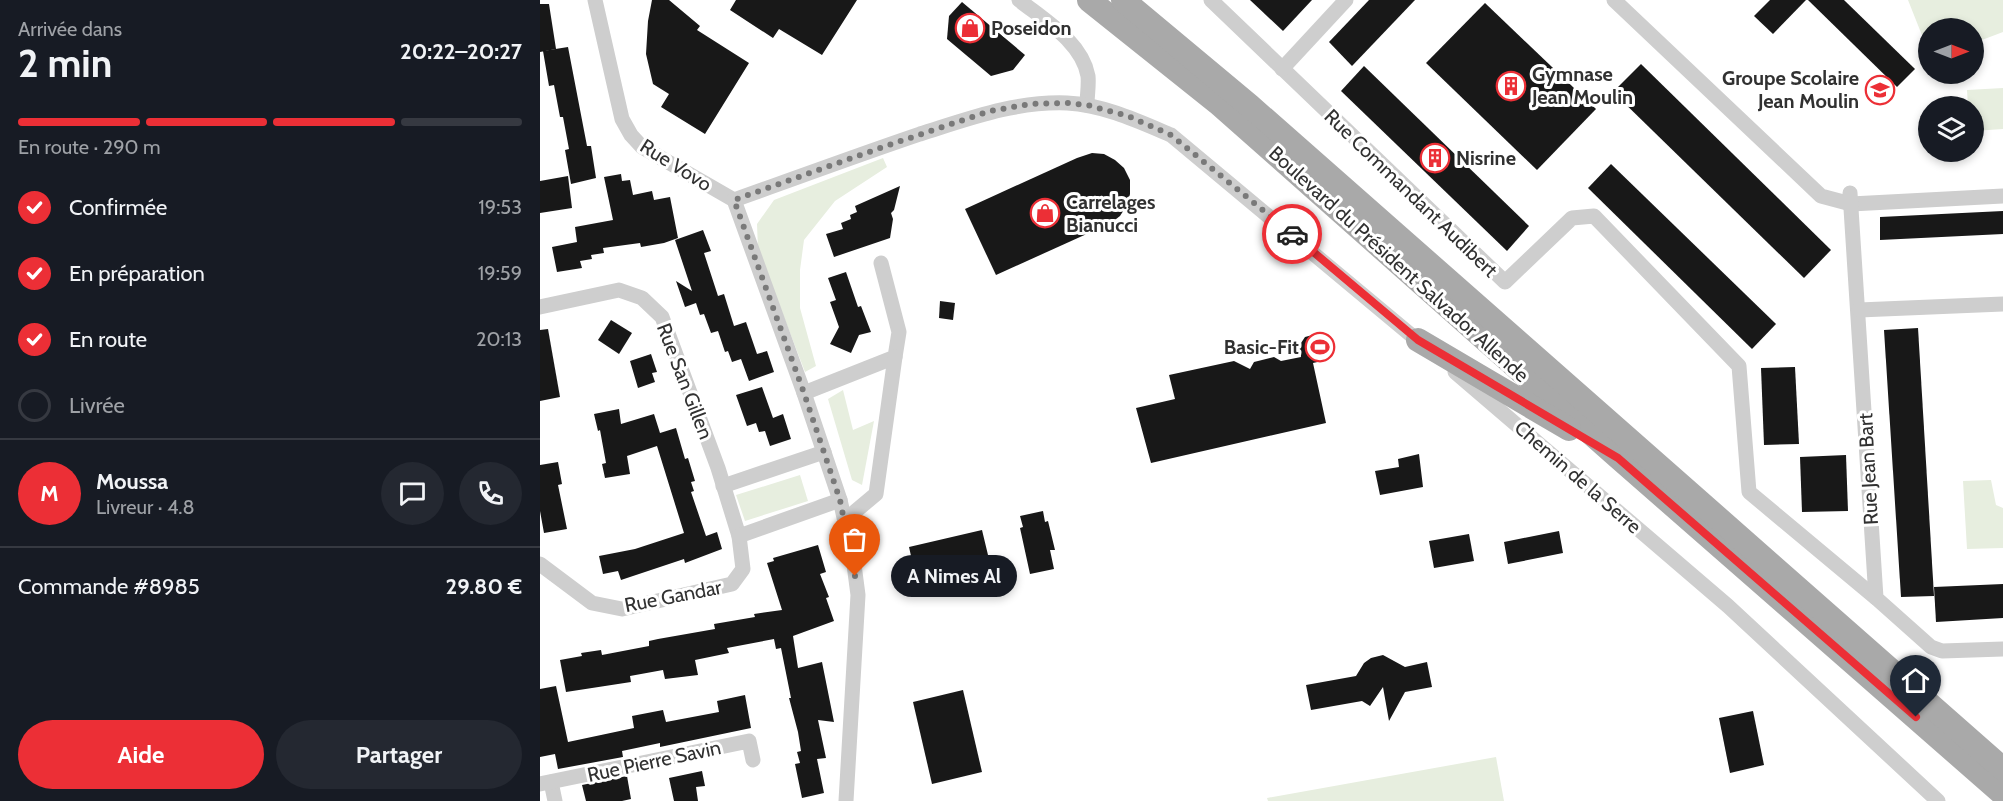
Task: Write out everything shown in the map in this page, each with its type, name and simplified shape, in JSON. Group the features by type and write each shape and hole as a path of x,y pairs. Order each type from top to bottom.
{"main road":[{"name":"Boulevard du Président Salvador Allende","path":"1089,0 1218,103 1618,458 2003,794"},
{"name":"Boulevard du Président Salvador Allende","path":"1123,0 1250,106 2003,769"},
{"path":"1418,340 1618,458"}],"street":[{"name":"Rue Vovo","path":"595,0 622,119 631,135 642,147 734,200 840,500 858,595 846,801"},
{"path":"1019,0 1072,44 1082,60 1088,77 1087,105"},
{"name":"Rue Commandant Audibert","path":"1211,0 1505,282 1572,218 1594,216 1739,366 1749,492 1875,598"},
{"path":"1282,69 1346,0"},
{"path":"1614,0 1821,196 1851,199 2003,196"},
{"name":"Chemin de la Serre","path":"734,200 990,111 1030,104 1087,105 1128,116 1171,135 1418,340 1728,606 1938,801"},
{"name":"Rue Jean Bart","path":"1851,199 1875,598"},
{"path":"845,520 876,494 898,332 881,263"},
{"name":"Rue San Gillen","path":"540,307 619,290 642,298 662,317 718,468"},
{"path":"1858,310 2003,304"},
{"path":"804,393 894,357"},
{"path":"723,486 824,452"},
{"name":"Rue Gandar","path":"540,564 592,603 622,609 732,584 743,569 739,536 718,468"},
{"path":"739,536 840,500"},
{"path":"1875,598 1931,647 1942,651 2003,649"},
{"name":"Rue Pierre Savin","path":"545,783 749,741 753,760"},
{"path":"545,783 555,801"}],"green space":[{"path":"1908,0 2003,0 2003,32 1984,39 1984,18 1918,18 1918,25"},
{"path":"2003,88 2003,129 1984,130 1984,96 1967,96 1967,90"},
{"path":"883,158 887,167 835,201 804,240 800,270 800,308 816,366 805,372 758,249 757,224 774,200"},
{"path":"843,390 853,430 874,421 862,485 852,480 828,399"},
{"path":"800,475 808,501 745,521 736,495"},
{"path":"1991,480 1996,505 2003,508 2003,548 1967,549 1963,481"},
{"path":"1496,757 1504,801 1268,801 1267,798"}],"building":[{"path":"652,0 669,0 700,26 697,30 749,63 705,134 661,107 669,94 653,84 646,54"},
{"path":"736,0 857,0 822,55 779,29 773,38 730,10"},
{"path":"1250,0 1312,0 1283,31"},
{"path":"1369,0 1415,0 1352,66 1329,42"},
{"path":"1770,0 1806,0 1773,34 1754,16"},
{"path":"1808,0 1844,0 1915,69 1897,87"},
{"name":"Poseidon","path":"962,2 1025,55 1013,70 991,76 947,39 949,16"},
{"name":"Gymnase Jean Moulin","path":"1485,3 1596,109 1537,170 1426,63"},
{"path":"540,4 549,4 556,49 540,52"},
{"path":"568,47 587,146 591,146 596,178 571,184 565,150 569,149 563,117 560,117 554,85 549,86 543,51"},
{"path":"1641,64 1831,250 1804,278 1613,92"},
{"name":"Nisrine","path":"1364,66 1529,226 1507,251 1341,91"},
{"name":"Carrelages Bianucci","path":"1092,153 1104,154 1115,160 1124,168 1130,180 1127,205 1120,216 1111,223 996,275 965,209"},
{"path":"1611,164 1776,324 1752,349 1588,188"},
{"path":"621,174 622,181 630,180 633,195 652,191 654,200 670,197 678,238 641,247 640,243 603,248 604,253 591,255 592,259 580,261 582,268 557,272 552,247 577,242 575,227 613,220 604,177"},
{"path":"568,176 572,208 540,213 540,181"},
{"path":"900,186 894,210 891,213 893,219 890,238 834,257 826,234 843,229 841,223 851,219 850,215 857,212 855,206"},
{"path":"2003,211 2003,234 1880,240 1880,217"},
{"path":"703,230 711,251 704,253 718,296 724,294 734,326 746,322 757,354 767,351 774,372 749,381 741,359 732,362 728,351 725,352 718,331 711,333 704,314 700,315 696,303 685,307 676,281 692,291 675,240"},
{"path":"846,272 858,307 861,306 871,332 859,335 851,353 830,344 839,327 830,302 836,300 828,278"},
{"path":"940,301 955,303 953,320 939,318"},
{"path":"611,320 632,333 619,354 598,340"},
{"path":"1918,328 1934,596 1901,597 1884,330"},
{"path":"548,329 560,397 540,401 540,330"},
{"path":"1316,334 1326,340 1328,351 1322,361 1313,363 1326,423 1151,463 1136,408 1175,399 1169,375 1234,361 1250,369 1254,362 1274,357 1281,361 1301,357 1299,346 1305,337"},
{"path":"651,354 657,372 652,373 655,382 638,388 630,361"},
{"path":"1795,367 1799,444 1764,445 1761,368"},
{"path":"762,387 773,418 783,414 791,439 770,446 765,431 759,432 756,423 747,426 736,395"},
{"path":"619,409 621,424 654,414 660,433 676,428 685,459 688,458 695,481 691,482 694,491 691,492 706,536 717,532 722,549 685,563 684,559 621,580 618,571 603,574 599,556 635,549 684,533 657,446 627,456 630,474 605,478 602,464 606,463 600,430 598,431 594,414"},
{"path":"1419,454 1423,487 1380,495 1375,471 1399,467 1398,459"},
{"path":"1846,455 1848,511 1802,512 1800,457"},
{"path":"558,462 562,484 558,485 567,529 544,533 540,511 540,465"},
{"path":"1043,511 1045,522 1048,521 1055,550 1050,550 1054,569 1030,574 1020,528 1023,527 1020,516"},
{"path":"982,530 994,580 975,585 970,565 916,578 909,547"},
{"path":"1559,531 1563,553 1508,564 1504,542"},
{"path":"1469,534 1474,561 1434,568 1429,541"},
{"path":"818,545 826,572 820,574 829,597 826,598 834,621 793,636 798,668 822,662 834,722 818,720 826,758 817,759 824,793 802,798 795,764 800,763 797,752 801,751 798,732 789,698 791,698 781,648 776,649 774,639 727,648 729,653 695,660 698,675 665,679 663,670 630,676 631,682 566,692 560,660 582,656 581,653 601,650 602,655 649,646 649,641 715,629 714,624 782,610 767,563 774,561 773,558"},
{"path":"2003,584 2003,618 1936,622 1934,587"},
{"path":"1383,655 1405,667 1427,662 1432,687 1405,692 1389,721 1383,687 1370,706 1362,701 1311,710 1306,685 1356,676 1364,663 1371,658"},
{"path":"556,686 568,742 634,728 632,716 663,710 666,722 719,712 717,701 745,695 751,728 660,747 660,743 622,751 623,757 558,769 555,754 540,757 540,689"},
{"path":"963,690 982,772 932,784 913,702"},
{"path":"1753,711 1764,765 1730,773 1719,718"},
{"path":"702,771 705,786 696,787 698,801 674,801 669,778"},
{"path":"627,776 631,799 586,801 582,785"}],"way so far":[{"path":"855,576 840,500 734,200 990,111 1030,104 1067,103 1087,105 1128,116 1171,135 1292,234"}],"place":[{"name":"Poseidon","path":"970,28"},
{"name":"Gymnase Jean Moulin","path":"1511,86"},
{"name":"Groupe Scolaire Jean Moulin","path":"1880,90"},
{"name":"Nisrine","path":"1435,158"},
{"name":"Carrelages Bianucci","path":"1045,213"},
{"name":"Basic-Fit","path":"1320,347"},
{"name":"A Nimes Al","path":"855,576"}],"route":[{"path":"1292,234 1418,340 1618,458 1916,717"}]}
